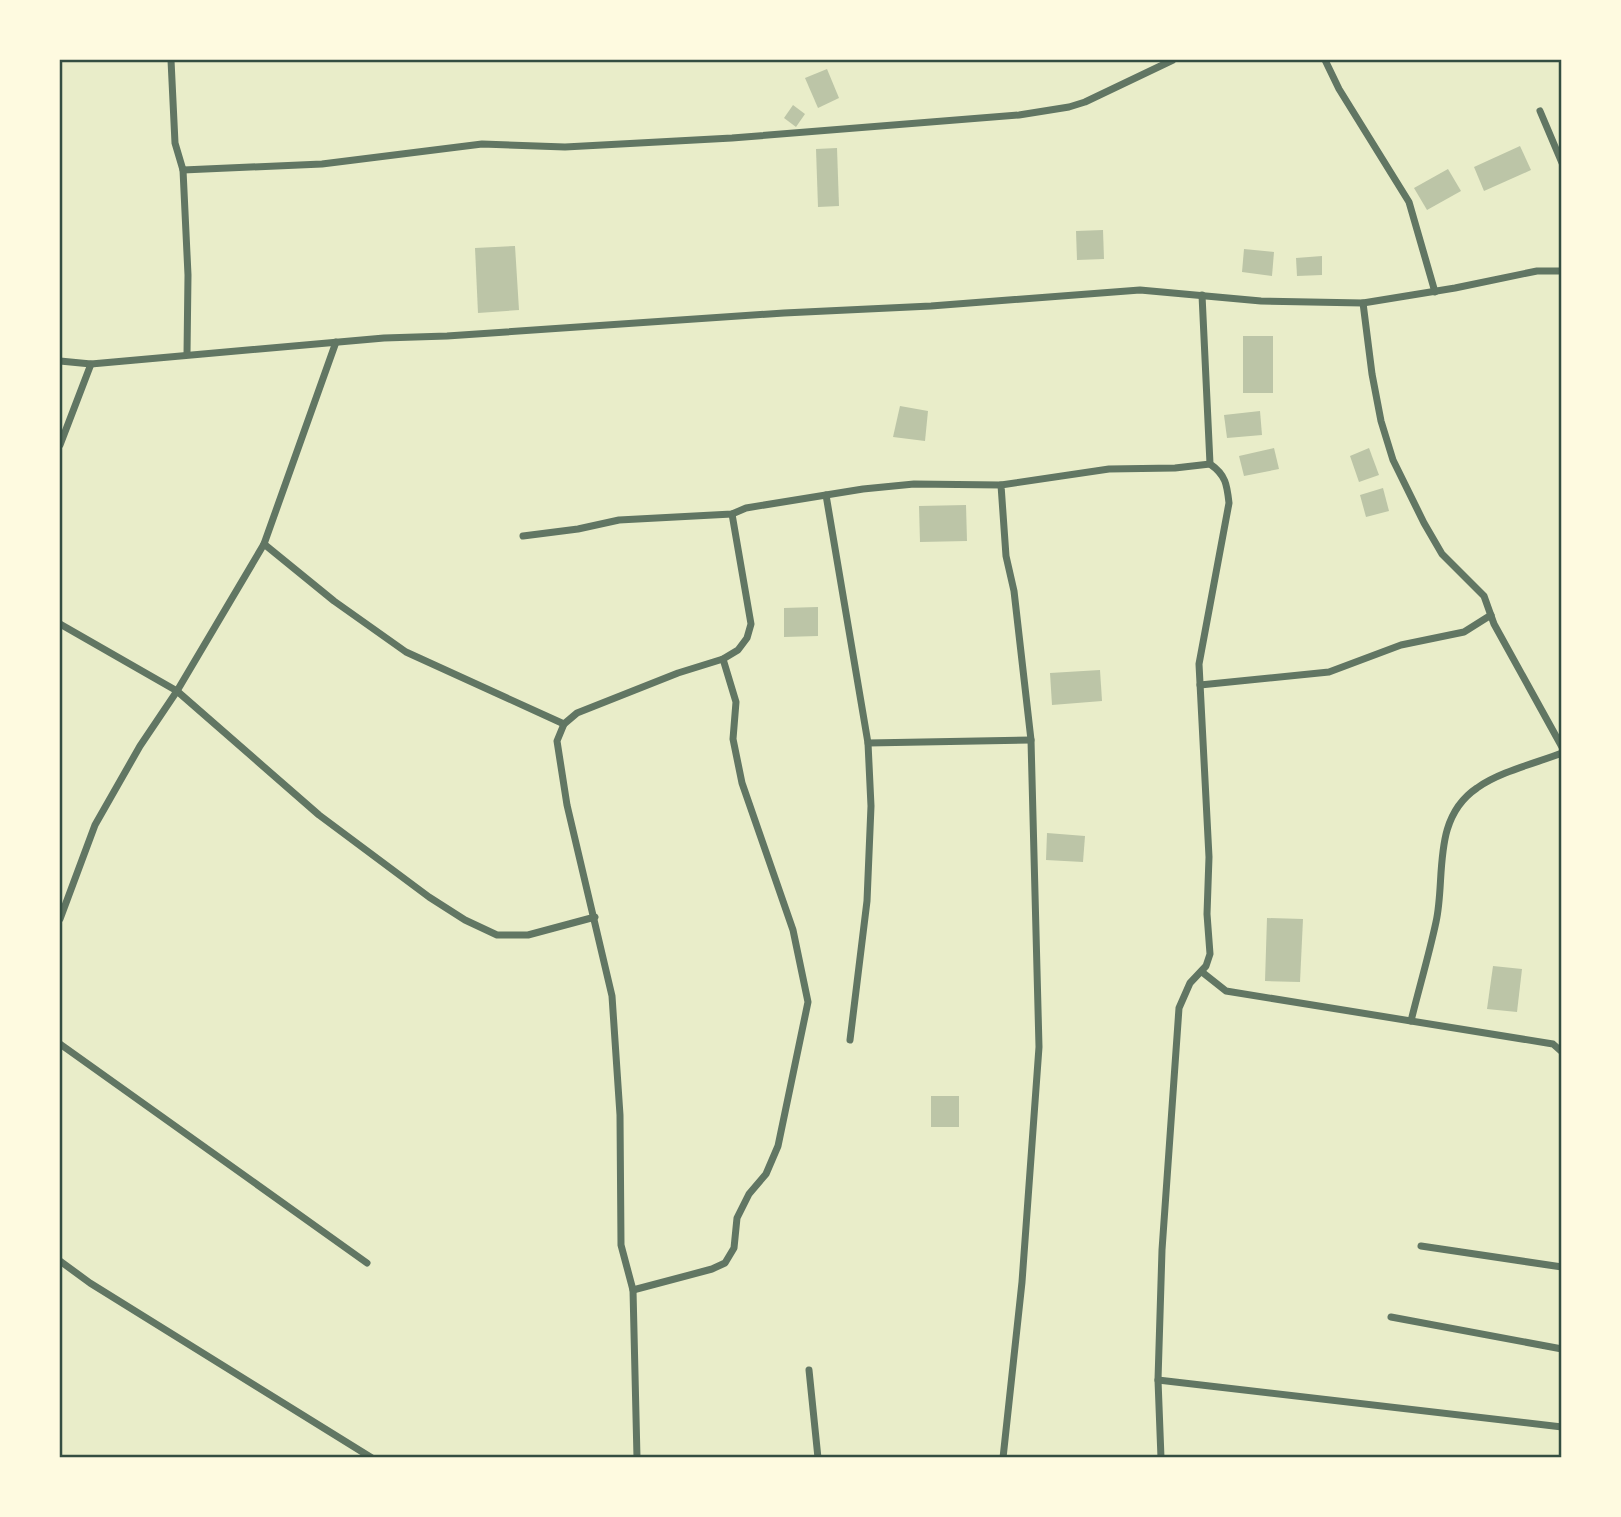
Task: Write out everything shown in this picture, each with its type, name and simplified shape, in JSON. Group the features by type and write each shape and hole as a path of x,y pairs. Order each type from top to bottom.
{"street":[{"path":"171,60 175,143 183,170 188,275 187,355"},
{"path":"183,170 322,164 482,144 565,147 677,141 1019,115 1085,102 1173,60"},
{"path":"1325,60 1352,110 1409,202 1435,292"},
{"path":"1540,111 1562,163"},
{"path":"60,361 91,364 336,342 931,306 1139,290 1261,301 1363,303 1435,292 1537,271 1562,271"},
{"path":"1202,295 1210,464"},
{"path":"1363,303 1372,374 1381,421 1393,460 1442,554 1485,596 1491,615 1562,747"},
{"path":"60,919 95,825 140,746 177,691 264,544 336,342"},
{"path":"60,445 91,364"},
{"path":"523,536 578,529 619,520 732,514 746,508 914,484 1001,485 1109,469 1175,468 1210,464 1227,480 1229,503 1199,664 1209,857 1207,914 1210,954 1202,972 1184,993 1179,1008 1162,1250 1158,1380 1161,1458"},
{"path":"1001,485 1006,556 1014,591 1031,740 1039,1047 1022,1282 1003,1458"},
{"path":"826,495 868,743 871,806 867,901 850,1040"},
{"path":"638,1458 633,1290 621,1245 620,1115 612,996 567,805 557,741 564,724 577,713 678,673 723,659 738,650 747,638 751,624 732,514"},
{"path":"264,544 334,601 406,652 564,724"},
{"path":"1200,685 1329,672 1401,645 1464,632 1491,615"},
{"path":"60,624 177,691 319,815 429,897 465,920 497,935 528,936 595,917"},
{"path":"633,1290 712,1269 725,1262 730,1255 734,1248 737,1218 749,1194 766,1174 778,1146 808,1002 793,930 742,783 733,739 736,702 723,659"},
{"path":"868,743 1031,740"},
{"path":"1411,1021 1437,919 1441,852 1452,818 1461,803 1476,788 1562,753"},
{"path":"1202,972 1226,991 1553,1044 1562,1052"},
{"path":"60,1044 367,1263"},
{"path":"1421,1246 1562,1267"},
{"path":"60,1261 90,1283 372,1458"},
{"path":"1391,1317 1562,1349"},
{"path":"809,1370 818,1458"},
{"path":"1158,1380 1562,1427"}],"building":[{"path":"827,69 839,98 818,108 805,78"},
{"path":"793,105 805,114 796,127 784,118"},
{"path":"1520,146 1531,170 1484,191 1474,167"},
{"path":"837,148 839,206 818,207 816,149"},
{"path":"1448,169 1461,191 1427,210 1414,188"},
{"path":"1103,230 1104,259 1077,260 1076,231"},
{"path":"515,246 519,310 478,313 475,248"},
{"path":"1244,249 1274,252 1272,276 1242,272"},
{"path":"1322,256 1322,275 1297,276 1296,258"},
{"path":"1243,336 1273,336 1273,393 1243,393"},
{"path":"900,406 928,411 925,441 893,437"},
{"path":"1260,411 1262,435 1227,438 1224,415"},
{"path":"1274,448 1279,469 1244,476 1239,456"},
{"path":"1369,448 1379,475 1359,482 1350,456"},
{"path":"1383,488 1389,511 1366,517 1360,495"},
{"path":"966,505 967,541 920,542 919,506"},
{"path":"818,607 818,636 784,637 784,608"},
{"path":"1100,670 1102,701 1052,705 1050,673"},
{"path":"1047,833 1085,836 1083,862 1046,860"},
{"path":"1267,918 1303,919 1300,982 1265,981"},
{"path":"1493,966 1522,969 1517,1012 1487,1009"},
{"path":"931,1096 959,1096 959,1127 931,1127"}]}
